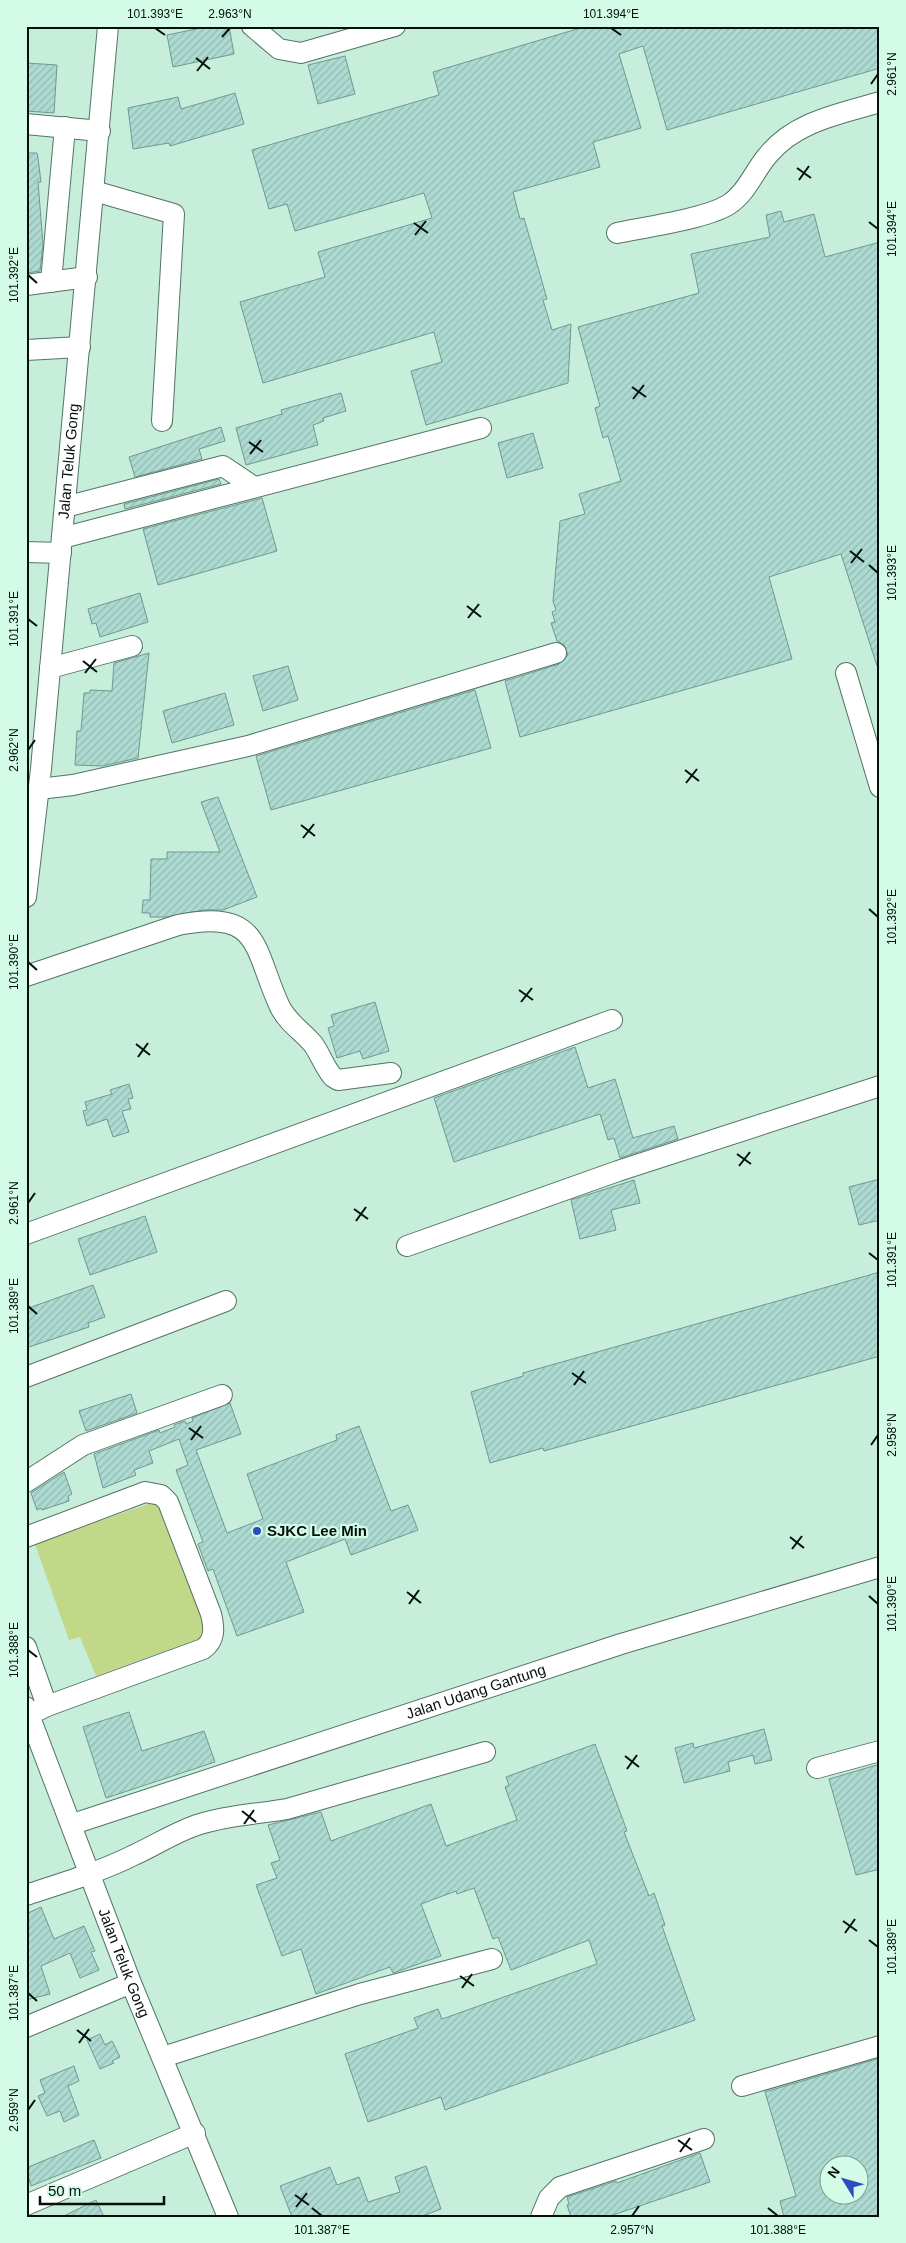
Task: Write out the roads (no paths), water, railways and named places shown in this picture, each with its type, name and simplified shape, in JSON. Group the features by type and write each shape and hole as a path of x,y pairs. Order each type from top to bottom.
{"street":[{"name":"Jalan Teluk Gong","path":"26,897 39,789 34,770 50,668 108,26"},
{"path":"252,26 279,49 301,53 395,26"},
{"path":"617,233 717,211 740,194 766,157 787,136 812,122 880,102"},
{"path":"26,124 100,131"},
{"path":"51,282 65,127"},
{"path":"94,191 174,214 162,421"},
{"path":"26,285 86,277"},
{"path":"26,350 80,346"},
{"path":"26,552 62,546 254,487 481,428"},
{"path":"65,507 223,466 254,487"},
{"path":"50,668 132,646"},
{"path":"39,789 73,785 248,746 556,653"},
{"path":"846,674 880,786"},
{"path":"26,976 178,925 204,921 233,924 255,944 262,956 285,1015 311,1042 333,1077 338,1080 391,1074"},
{"path":"26,1234 612,1020"},
{"path":"407,1246 618,1171 880,1086"},
{"path":"26,1377 226,1301"},
{"path":"26,1482 83,1445 222,1395"},
{"path":"26,1537 145,1492 161,1495 168,1502 211,1614 214,1629 212,1640 203,1649 47,1706 28,1711"},
{"name":"Jalan Udang Gantung","path":"73,1824 621,1644 880,1567"},
{"path":"26,1647 47,1706"},
{"name":"Jalan Teluk Gong","path":"28,1711 73,1824 131,1983 195,2133 221,2214"},
{"path":"817,1768 880,1751"},
{"path":"26,1895 90,1874 199,1824 225,1817 287,1809 484,1752"},
{"path":"164,2057 360,1994 492,1959"},
{"path":"26,2027 131,1983"},
{"path":"742,2086 880,2046"},
{"path":"26,2205 195,2133"},
{"path":"541,2217 549,2198 560,2187 704,2139"}],"place":[{"name":"SJKC Lee Min","path":"257,1531"}]}
